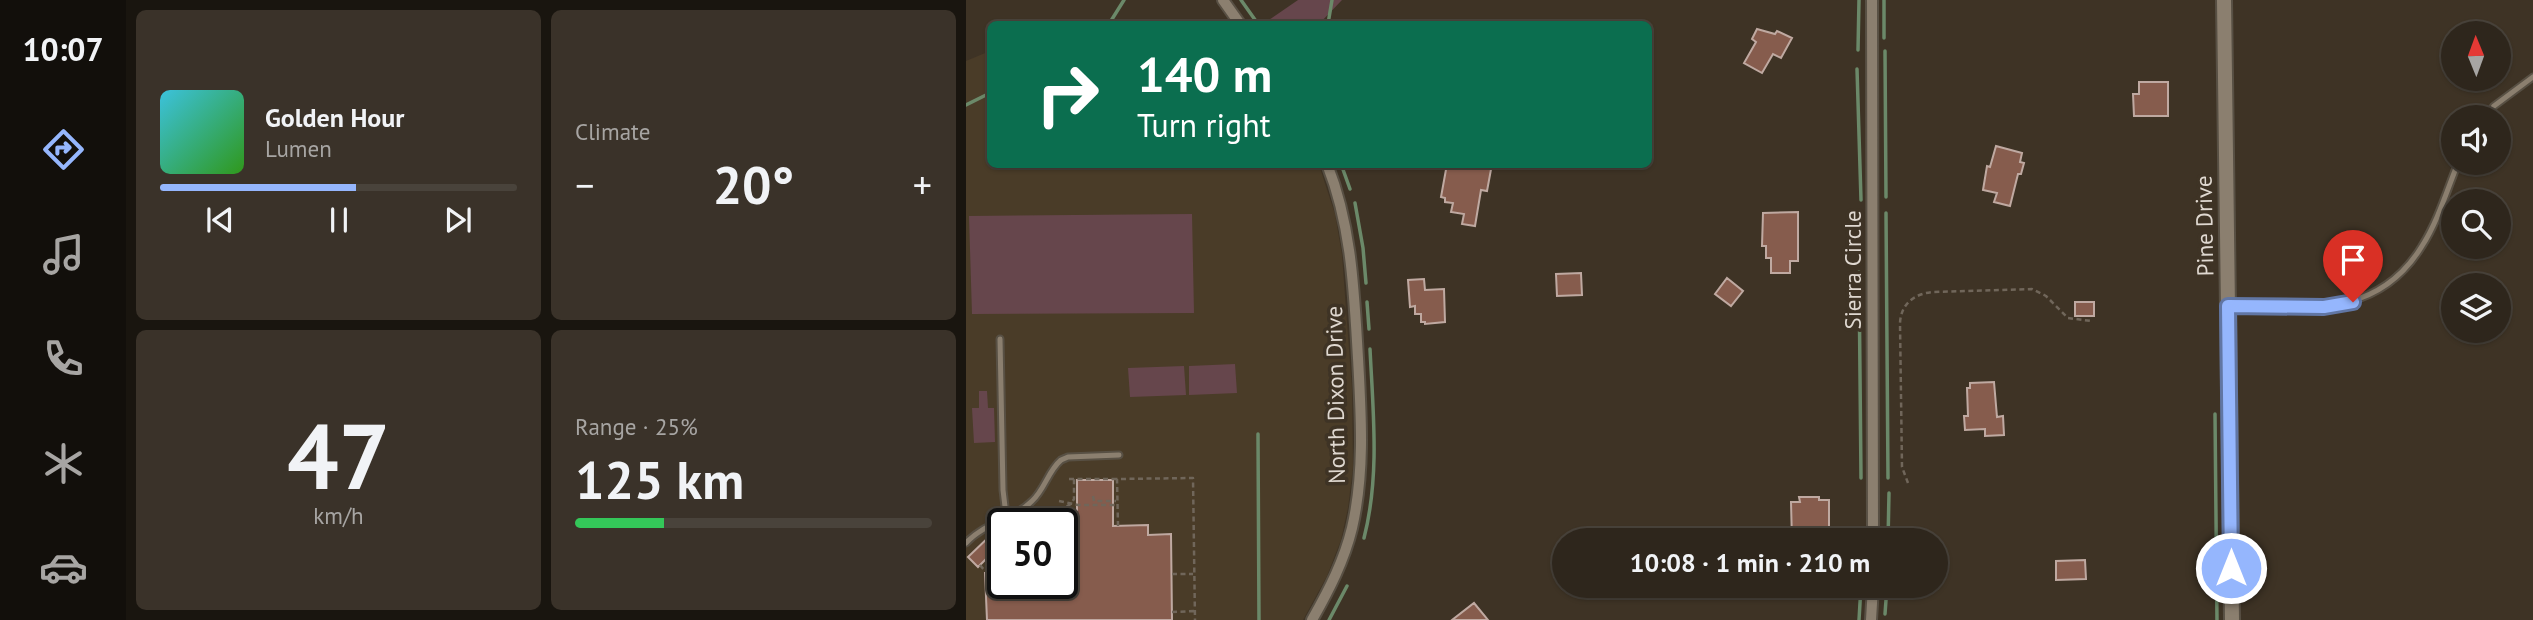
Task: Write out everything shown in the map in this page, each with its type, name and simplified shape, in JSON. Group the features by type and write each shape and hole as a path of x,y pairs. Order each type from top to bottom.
{"main road":[{"name":"Pine Drive","path":"2224,0 2232,620"}],"street":[{"path":"1223,0 1238,21"},
{"name":"Sierra Circle","path":"1872,0 1873,528"},
{"name":"North Dixon Drive","path":"1312,620 1337,573 1346,546 1357,503 1360,463 1359,375 1350,253 1340,199 1328,168"},
{"path":"1871,620 1872,598"}],"lane":[{"path":"2495,105 2533,77"},
{"path":"2228,306 2324,307 2353,302 2377,292 2407,268 2424,244 2453,175"},
{"path":"1000,339 1005,508"},
{"path":"1023,508 1036,498 1061,460 1068,457 1119,454"},
{"path":"966,543 981,528 987,526"}],"path":[{"path":"1908,483 1902,467 1900,323 1901,314 1911,300 1921,294 1938,292 2028,289 2046,296 2068,318 2091,321"},
{"path":"1064,508 1074,499 1071,479 1193,478 1195,620"},
{"path":"1117,479 1118,526"},
{"path":"1093,496 1094,501 1117,503"},
{"path":"1059,501 1071,504 1117,503"},
{"path":"980,565 985,571 987,570"},
{"path":"1172,575 1195,574"},
{"path":"1172,612 1195,611"}],"shaded area":[{"path":"1298,0 1342,0 1322,21 1267,21"},
{"path":"987,52 987,168 1320,168 1335,214 1342,255 1352,389 1353,467 1341,540 1327,576 1303,620 966,620 966,61"},
{"path":"1192,214 1194,313 972,314 969,216"},
{"path":"1235,364 1237,393 1189,395 1189,366"},
{"path":"1184,366 1186,395 1130,397 1128,368"},
{"path":"979,391 987,391 988,408 994,408 995,442 974,443 972,408 979,408"}],"building":[{"path":"1757,29 1775,34 1777,31 1792,38 1781,58 1773,54 1762,73 1744,63 1756,42 1752,39"},
{"path":"2139,82 2168,82 2168,116 2134,116 2133,94 2139,94"},
{"path":"1996,146 2022,153 2020,162 2024,163 2021,174 2018,174 2010,206 1994,202 1997,193 1983,190 1987,166 1990,167"},
{"path":"1446,168 1491,168 1487,191 1481,190 1475,226 1462,224 1464,214 1451,212 1453,203 1445,202 1445,198 1441,197"},
{"path":"1798,212 1798,261 1790,261 1790,273 1771,273 1771,258 1766,258 1766,246 1762,246 1763,213"},
{"path":"1581,273 1582,295 1557,296 1556,274"},
{"path":"1727,278 1743,291 1731,306 1715,294"},
{"path":"1424,279 1425,290 1444,289 1445,322 1425,324 1421,322 1421,314 1415,314 1415,306 1410,307 1408,280"},
{"path":"2075,302 2094,302 2094,316 2075,316"},
{"path":"1994,382 1997,417 2003,416 2004,435 1985,436 1985,429 1965,430 1964,416 1968,416 1967,388 1970,388 1970,383"},
{"path":"1077,480 1113,480 1113,526 1148,525 1148,535 1171,534 1172,620 987,620 985,573 987,599 1078,599"},
{"path":"1799,497 1829,500 1829,528 1792,528 1791,502 1800,502"},
{"path":"987,539 987,558 978,567 968,557"},
{"path":"2085,560 2086,579 2056,580 2056,561"},
{"path":"1474,603 1488,620 1452,620"}],"waterway":[{"path":"1111,21 1124,0"},
{"path":"1241,0 1256,21"},
{"path":"1328,21 1332,0"},
{"path":"1858,50 1859,0"},
{"path":"1884,0 1884,38"},
{"path":"1885,51 1886,197"},
{"path":"1857,69 1861,200"},
{"path":"966,105 987,94"},
{"path":"1342,168 1350,189"},
{"path":"1355,203 1366,283"},
{"path":"1886,213 1888,478"},
{"path":"1859,272 1861,478"},
{"path":"1367,302 1369,329"},
{"path":"1364,538 1374,467 1370,349"},
{"path":"2215,414 2217,620"},
{"path":"1258,434 1259,620"},
{"path":"1888,528 1889,493"},
{"path":"1329,620 1347,586"},
{"path":"1859,620 1860,598"},
{"path":"1885,614 1886,598"}],"route":[{"path":"2231,568 2228,306 2324,307 2353,302"}]}
